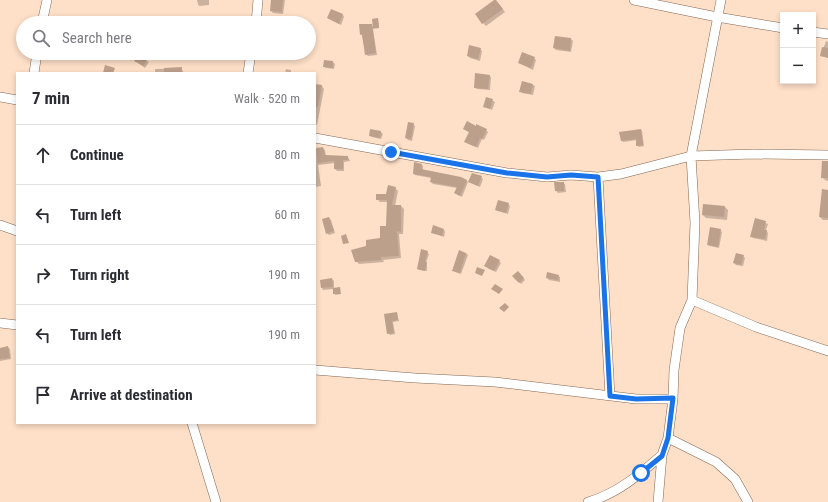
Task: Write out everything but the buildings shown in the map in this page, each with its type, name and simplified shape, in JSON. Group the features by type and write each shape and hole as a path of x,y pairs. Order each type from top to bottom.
{"street":[{"path":"43,16 46,0"},
{"path":"257,16 258,0"},
{"path":"634,0 717,17 780,28"},
{"path":"658,502 662,456 668,438 673,398 674,370 680,328 692,300 695,223 691,156 721,0"},
{"path":"816,32 828,34"},
{"path":"34,72 36,60"},
{"path":"248,72 250,60"},
{"path":"0,97 16,100"},
{"path":"316,138 507,173 547,177 571,175 598,177 621,174 691,156 754,154 828,155"},
{"path":"598,177 610,396"},
{"path":"0,225 16,231"},
{"path":"692,300 756,327 828,350"},
{"path":"0,323 16,325"},
{"path":"316,370 415,378 495,382 636,399 673,398"},
{"path":"192,424 216,502"},
{"path":"668,438 716,462 735,479 748,502"},
{"path":"588,502 602,498 622,487 662,456"}],"route":[{"path":"391,152 507,173 547,177 571,175 598,177 610,396 636,399 673,398 668,438 662,456 641,473"}]}
